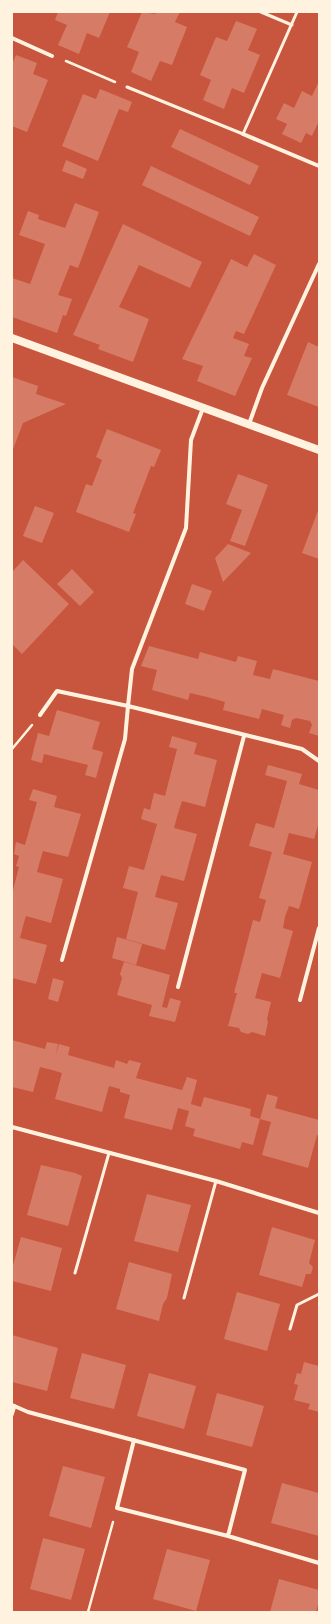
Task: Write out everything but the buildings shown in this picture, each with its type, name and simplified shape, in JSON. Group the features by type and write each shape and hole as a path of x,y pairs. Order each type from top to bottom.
{"main road":[{"path":"12,338 319,450"}],"street":[{"path":"12,38 52,56"},
{"path":"243,134 319,166"},
{"path":"249,424 262,388 319,264"},
{"path":"62,960 125,739 132,669 186,528 190,440 203,408"},
{"path":"40,715 57,691 128,706 302,750 319,761"},
{"path":"178,987 244,736"},
{"path":"300,1000 319,928"},
{"path":"12,1127 216,1181 319,1213"},
{"path":"13,1406 28,1412 246,1470 228,1536"},
{"path":"134,1440 116,1508 228,1536 319,1563"}],"lane":[{"path":"262,12 292,25"},
{"path":"127,87 243,134 297,12"},
{"path":"75,1273 109,1153"},
{"path":"184,1298 216,1181"},
{"path":"290,1329 298,1305 319,1294"},
{"path":"12,1416 13,1406"}],"path":[{"path":"52,56 127,87"},
{"path":"12,749 40,715"},
{"path":"88,1612 116,1508"}]}
